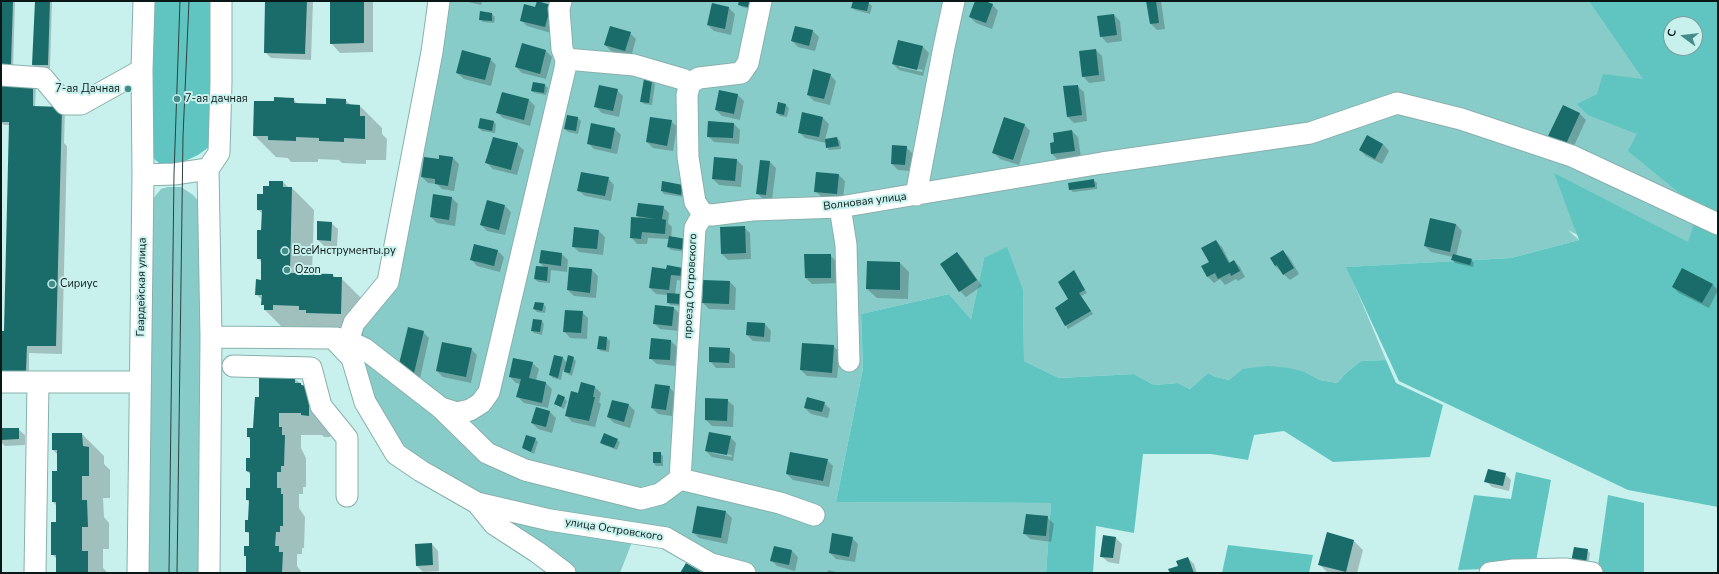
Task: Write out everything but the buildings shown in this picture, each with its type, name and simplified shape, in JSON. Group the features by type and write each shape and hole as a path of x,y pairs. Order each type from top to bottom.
{"street":[{"name":"Гвардейская улица","path":"138,573 143,175 142,70 144,1"},
{"path":"209,573 211,336 208,169 219,153 222,82 221,1"},
{"path":"341,340 388,282 432,52 439,1"},
{"path":"441,408 457,413 470,410 481,403 489,392 560,92 566,59 562,49 559,9 562,1"},
{"path":"703,214 695,202 688,157 687,96 690,83 699,78 741,73 748,63 761,1"},
{"path":"916,195 954,1"},
{"path":"566,59 634,65 682,79 690,83"},
{"path":"1,75 43,78 65,104 81,104 142,70"},
{"name":"Волновая улица","path":"703,214 712,215 752,210 840,207 1102,163 1310,133 1397,103 1461,119 1572,156 1718,224"},
{"path":"143,175 174,174 208,169"},
{"path":"840,207 846,245 849,361"},
{"name":"проезд Островского","path":"680,479 695,228 703,214"},
{"path":"211,336 341,340 365,349 441,408 487,453 525,470 641,499 660,494 680,479 780,503 814,515"},
{"path":"341,340 352,358 365,402 396,454 421,472 477,503 494,524 537,552 565,573"},
{"path":"233,366 311,368 321,406 347,438 347,496"},
{"path":"1,382 140,382"},
{"path":"35,573 38,383"},
{"name":"улица Островского","path":"477,503 550,520 666,538 711,564 745,573"},
{"path":"537,552 538,573"},
{"path":"1490,573 1514,570 1565,569 1592,573"}],"shaded area":[{"path":"151,1 213,1 213,70 209,147 198,155 183,162 167,165 159,163 151,156"},
{"path":"444,1 1600,1 1632,34 1663,48 1663,56 1682,56 1718,72 1718,334 1612,253 1568,230 1579,240 1511,258 1347,267 1386,360 1361,361 1346,373 1337,383 1320,380 1305,372 1242,369 1229,380 1216,377 1208,373 1190,389 1178,383 1154,385 1134,374 1059,378 1024,361 1023,290 984,258 971,319 949,294 861,314 863,368 836,502 1051,503 1046,573 761,573 692,549 551,516 479,494 423,460 400,443 366,383 361,339 362,327 371,313"},
{"path":"1589,1 1718,1 1718,507 1628,490 1399,381 1346,267 1511,258 1579,240 1554,173 1688,242 1699,209 1628,151 1637,134 1588,115 1577,104 1597,94 1603,74 1643,79"},
{"path":"168,187 181,187 193,195 200,203 204,573 145,573 152,200 161,189"},
{"path":"1007,247 1023,290 1024,361 1059,378 1134,374 1154,385 1178,383 1190,389 1208,373 1216,377 1229,380 1242,369 1268,366 1289,368 1305,372 1320,380 1337,383 1346,373 1361,361 1386,360 1396,383 1443,405 1430,457 1333,462 1284,431 1254,435 1248,460 1211,454 1143,454 1134,533 1096,526 1093,573 1046,573 1051,503 836,502 863,368 861,314 949,294 971,319 984,258"},
{"path":"1516,472 1551,480 1535,567 1458,570 1474,495 1511,499"},
{"path":"1608,495 1644,503 1644,573 1597,573"},
{"path":"499,511 634,537 620,573 574,573 502,523"},
{"path":"1228,545 1313,555 1309,573 1222,573"}],"tram line":[{"path":"169,573 174,174 180,1"},
{"path":"177,573 183,136 189,1"}],"place":[{"name":"7-ая Дачная","path":"128,89"},
{"name":"7-ая дачная","path":"177,99"},
{"name":"ВсеИнструменты.ру","path":"285,251"},
{"name":"Ozon","path":"287,270"},
{"name":"Сириус","path":"52,284"}]}
